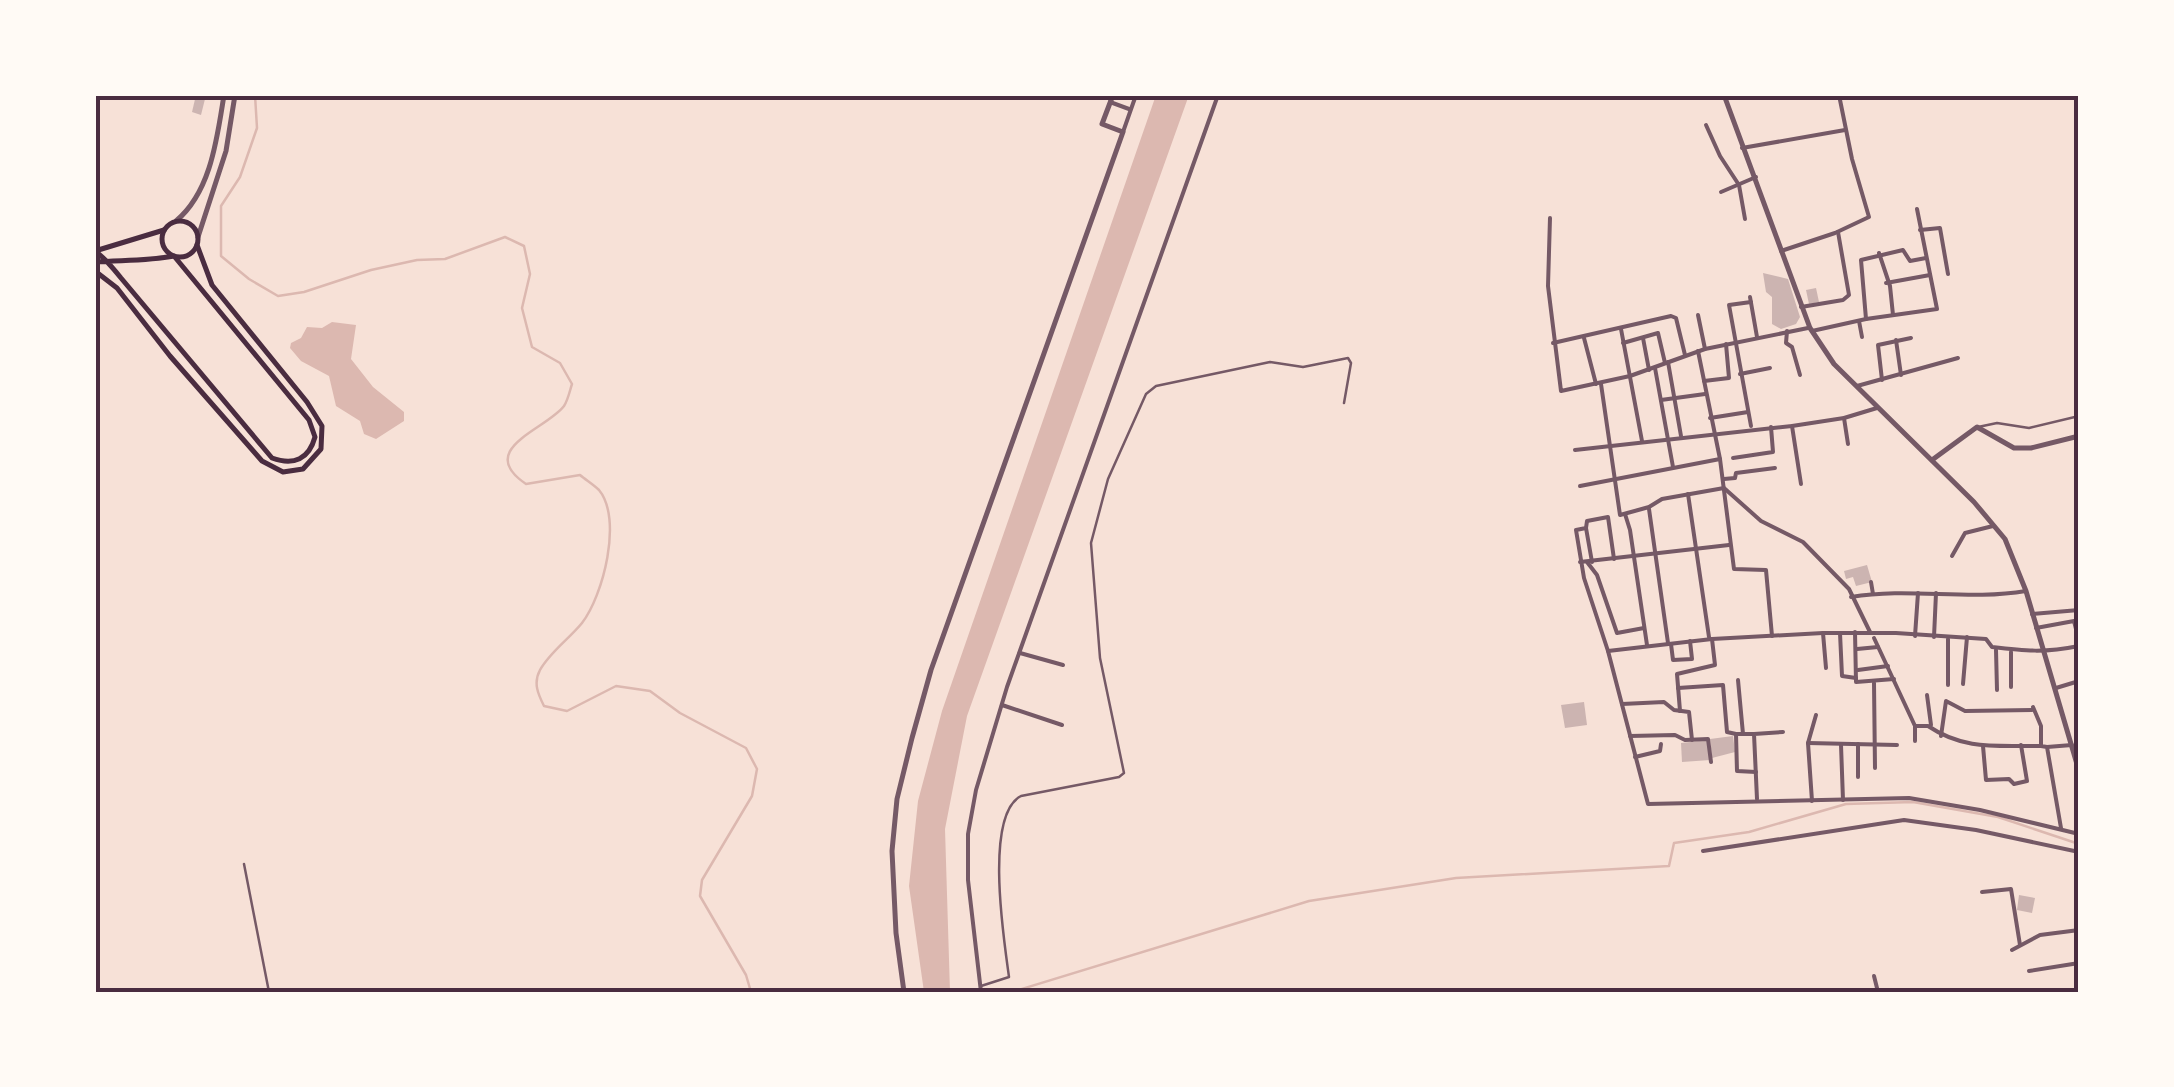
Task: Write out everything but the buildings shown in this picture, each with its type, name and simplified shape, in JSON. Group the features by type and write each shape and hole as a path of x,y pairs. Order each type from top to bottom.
{"main road":[{"path":"95,251 164,230 176,221 190,224 198,237 197,245 212,285 315,413 323,431 318,454 310,464 294,472 280,472 265,464 172,358 118,288 95,270"},
{"path":"95,251 272,458 293,462 310,450 314,437 309,420 163,246 164,230"},
{"path":"95,262 188,255 197,245"},
{"path":"172,358 182,350"}],"street":[{"path":"176,221 191,208 204,180 224,95"},
{"path":"198,237 226,150 235,95"},
{"path":"904,992 892,852 897,799 912,738 931,670 1136,95"},
{"path":"980,989 970,902 968,834 976,790 1020,654 1218,95"},
{"path":"1724,95 1811,329 1834,364 1932,460 1995,526 2010,548 2075,743 2079,770"},
{"path":"1781,251 1838,232 1868,217 1844,130 1839,95"},
{"path":"1124,132 1102,124 1112,98 1131,110"},
{"path":"1706,125 1710,139 1739,185 1745,219"},
{"path":"1742,148 1844,130"},
{"path":"1720,192 1756,177"},
{"path":"1550,218 1548,286 1561,390 1630,376 1733,342 1938,309 1917,209"},
{"path":"1920,230 1940,228 1948,274"},
{"path":"1801,307 1843,300 1849,295 1838,232"},
{"path":"1866,319 1860,262 1903,250 1910,261 1926,258"},
{"path":"1879,254 1890,286 1893,314"},
{"path":"1886,283 1930,276"},
{"path":"1751,428 1729,306 1750,299 1757,338"},
{"path":"1698,315 1704,381 1736,571 1766,572 1772,638"},
{"path":"1553,343 1674,317 1685,355"},
{"path":"1859,321 1862,337"},
{"path":"1621,329 1642,441"},
{"path":"1787,331 1786,343 1792,347 1800,375"},
{"path":"1623,343 1658,333 1681,436"},
{"path":"1584,338 1598,384 1620,514 1649,507 1662,499 1724,488"},
{"path":"1642,338 1661,400 1673,466"},
{"path":"1882,380 1878,345 1911,338"},
{"path":"1896,340 1901,375"},
{"path":"1704,381 1729,378 1726,344"},
{"path":"1856,386 1958,358"},
{"path":"1740,374 1770,368"},
{"path":"1661,400 1706,394"},
{"path":"1575,450 1792,426 1879,408"},
{"path":"1710,418 1748,412"},
{"path":"1844,418 1848,444"},
{"path":"1792,426 1801,484"},
{"path":"1932,460 1976,427 2014,448 2031,448 2079,436"},
{"path":"1733,458 1773,452 1771,428"},
{"path":"1580,486 1720,459"},
{"path":"1722,479 1735,478 1736,473 1775,468"},
{"path":"1724,488 1762,522 1803,542 1852,597 1870,632"},
{"path":"1680,712 1679,672 1715,666 1688,494"},
{"path":"1649,507 1674,660 1692,659 1690,641"},
{"path":"1625,514 1647,645"},
{"path":"1614,559 1608,517 1588,520 1590,562 1616,633 1644,628"},
{"path":"1952,556 1966,533 1995,526"},
{"path":"1586,528 1575,532 1580,562 1648,804 1919,799 2079,834"},
{"path":"1580,562 1732,545"},
{"path":"1872,582 1873,594"},
{"path":"1852,597 2026,590"},
{"path":"1916,636 1918,593"},
{"path":"1934,638 1936,593"},
{"path":"1590,598 1604,595"},
{"path":"2032,614 2079,610"},
{"path":"1608,651 1711,639 1840,632 1988,639 1996,648 2012,652 2044,653 2079,643 2074,621 2036,628"},
{"path":"1840,632 1842,676 1856,678"},
{"path":"1855,632 1857,682 1894,679"},
{"path":"1823,633 1826,668"},
{"path":"1962,684 1966,637"},
{"path":"1874,638 1915,726 1915,741"},
{"path":"1948,638 1948,684"},
{"path":"1855,649 1878,647"},
{"path":"1996,648 1997,690"},
{"path":"2011,687 2012,652"},
{"path":"1020,654 1063,665"},
{"path":"1856,670 1888,666"},
{"path":"1738,680 1737,771 1756,772"},
{"path":"1874,681 1875,768"},
{"path":"2056,688 2079,681"},
{"path":"1712,685 1713,694"},
{"path":"1678,688 1723,685 1727,733 1783,732"},
{"path":"1926,695 1931,727"},
{"path":"1941,736 1946,701 1965,711 2033,709 2041,726 2061,828"},
{"path":"1622,704 1664,702 1690,713 1692,740"},
{"path":"1002,706 1062,726"},
{"path":"1812,801 1808,743 1816,715"},
{"path":"1915,726 1931,727 1941,736 1983,746 2075,743"},
{"path":"1754,734 1757,802"},
{"path":"1630,736 1675,735 1682,740 1708,740 1711,762"},
{"path":"1808,743 1897,745"},
{"path":"1635,757 1660,751 1661,744"},
{"path":"1841,744 1844,800"},
{"path":"1858,744 1858,777"},
{"path":"1983,746 1986,780 2009,779 2014,784 2027,780 2021,746"},
{"path":"1703,851 1904,820 1976,830 2079,852"},
{"path":"1982,892 2010,889 2020,945"},
{"path":"2012,950 2045,934 2079,930"},
{"path":"2029,971 2079,963"},
{"path":"1874,976 1878,992"}],"lane":[{"path":"980,989 1009,977 1000,864 1002,822 1012,801 1124,773 1100,658 1091,543 1108,480 1146,394 1156,386 1270,362 1304,367 1344,358 1351,364 1344,402"},
{"path":"1976,427 1997,422 2030,428 2079,416"},
{"path":"244,864 269,992"}],"shaded area":[{"path":"1156,95 1189,95 967,716 945,829 950,992 924,992 909,886 918,801 942,711"},
{"path":"332,322 356,325 351,359 373,387 404,412 404,421 376,439 364,434 360,421 336,406 329,376 301,361 290,348 307,327 322,328"}],"waterway":[{"path":"255,95 257,128 240,177 221,206 221,256 278,296 304,292 371,270 417,260 445,259 505,237 524,246 530,274 522,308 532,347 560,363 572,384 564,406 519,440 508,460 512,472 526,484 580,475 599,490 606,503 610,538 603,577 590,611 540,670 538,693 544,706 567,711 616,686 650,691 680,713 746,748 757,769 752,796 702,880 700,896 746,975 751,992"},
{"path":"1012,992 1309,901 1456,878 1669,866 1674,843 1749,832 1846,804 1913,802 1998,817 2079,844"}]}
